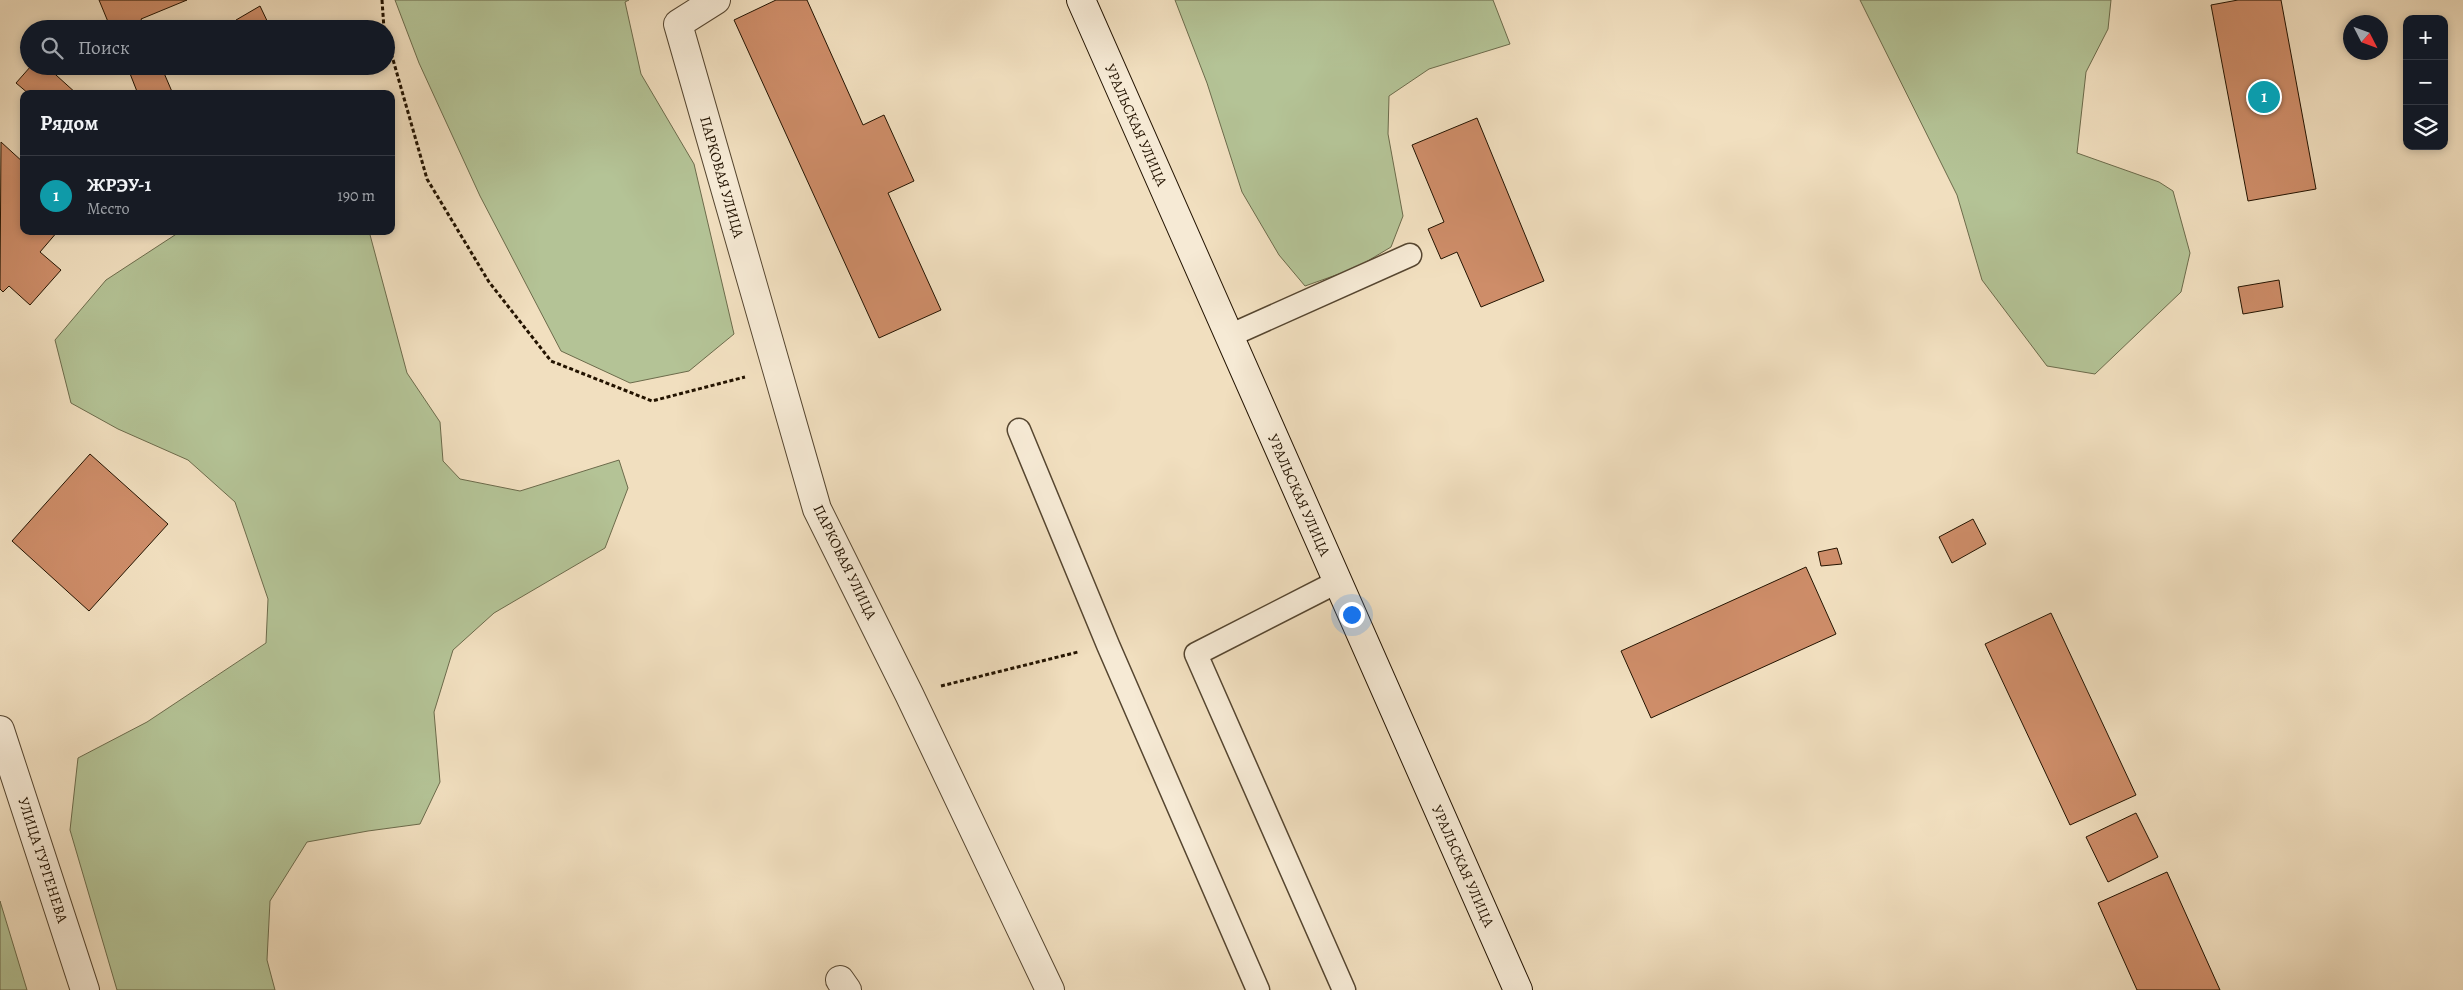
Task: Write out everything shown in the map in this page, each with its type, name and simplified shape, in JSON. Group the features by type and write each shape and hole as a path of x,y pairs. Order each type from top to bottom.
{"street":[{"name":"ПАРКОВАЯ УЛИЦА","path":"716,0 678,24 817,509 909,694 1050,990"},
{"name":"УРАЛЬСКАЯ УЛИЦА","path":"1081,0 1518,990"},
{"name":"УЛИЦА ТУРГЕНЕВА","path":"0,730 85,990"}],"lane":[{"path":"1229,336 1410,255"},
{"path":"1019,430 1108,645 1258,990"},
{"path":"1337,582 1196,654 1344,990"}],"path":[{"path":"382,0 383,20"},
{"path":"395,67 427,179 489,282 551,361 652,401 777,368"},
{"path":"909,694 1108,645"}],"green space":[{"path":"395,0 629,0 625,2 641,74 694,164 734,334 689,371 630,383 561,351 480,196 419,63"},
{"path":"1175,0 1493,0 1510,44 1429,69 1389,96 1388,134 1403,216 1391,247 1356,268 1305,286 1279,255 1242,192 1207,83"},
{"path":"1860,0 2111,0 2108,29 2086,72 2077,153 2159,182 2173,191 2190,253 2181,292 2095,374 2047,366 1982,280 1957,195"},
{"path":"175,235 370,235 407,373 440,422 443,461 460,479 520,491 619,460 628,488 605,548 494,613 453,650 434,712 440,782 420,824 307,842 270,901 267,960 275,990 117,990 70,830 78,758 147,722 266,643 268,599 235,502 188,460 118,429 71,403 55,340 106,280"},
{"path":"0,901 27,990 0,990"}],"building":[{"path":"99,0 187,0 141,20 107,20"},
{"path":"776,0 807,0 863,125 884,115 914,181 888,193 941,310 879,338 734,20"},
{"path":"2238,0 2281,0 2316,189 2248,201 2211,5"},
{"path":"260,6 267,20 236,20"},
{"path":"23,75 56,75 73,90 24,90 16,83"},
{"path":"131,75 165,75 171,90 136,90"},
{"path":"1477,118 1544,281 1481,307 1457,252 1441,259 1428,229 1444,222 1412,145"},
{"path":"1,142 20,159 20,235 55,235 40,252 61,270 30,305 9,286 3,292 0,289"},
{"path":"2279,280 2283,307 2243,314 2238,287"},
{"path":"90,454 168,524 89,611 12,541"},
{"path":"1973,519 1986,544 1952,563 1939,537"},
{"path":"1837,548 1842,564 1821,566 1818,552"},
{"path":"1806,567 1836,634 1651,718 1621,651"},
{"path":"2051,613 2136,795 2070,825 1985,644"},
{"path":"2136,813 2158,857 2108,882 2086,837"},
{"path":"2167,872 2220,990 2137,990 2098,903"}],"place":[{"name":"ЖРЭУ-1","path":"2264,97"}]}
